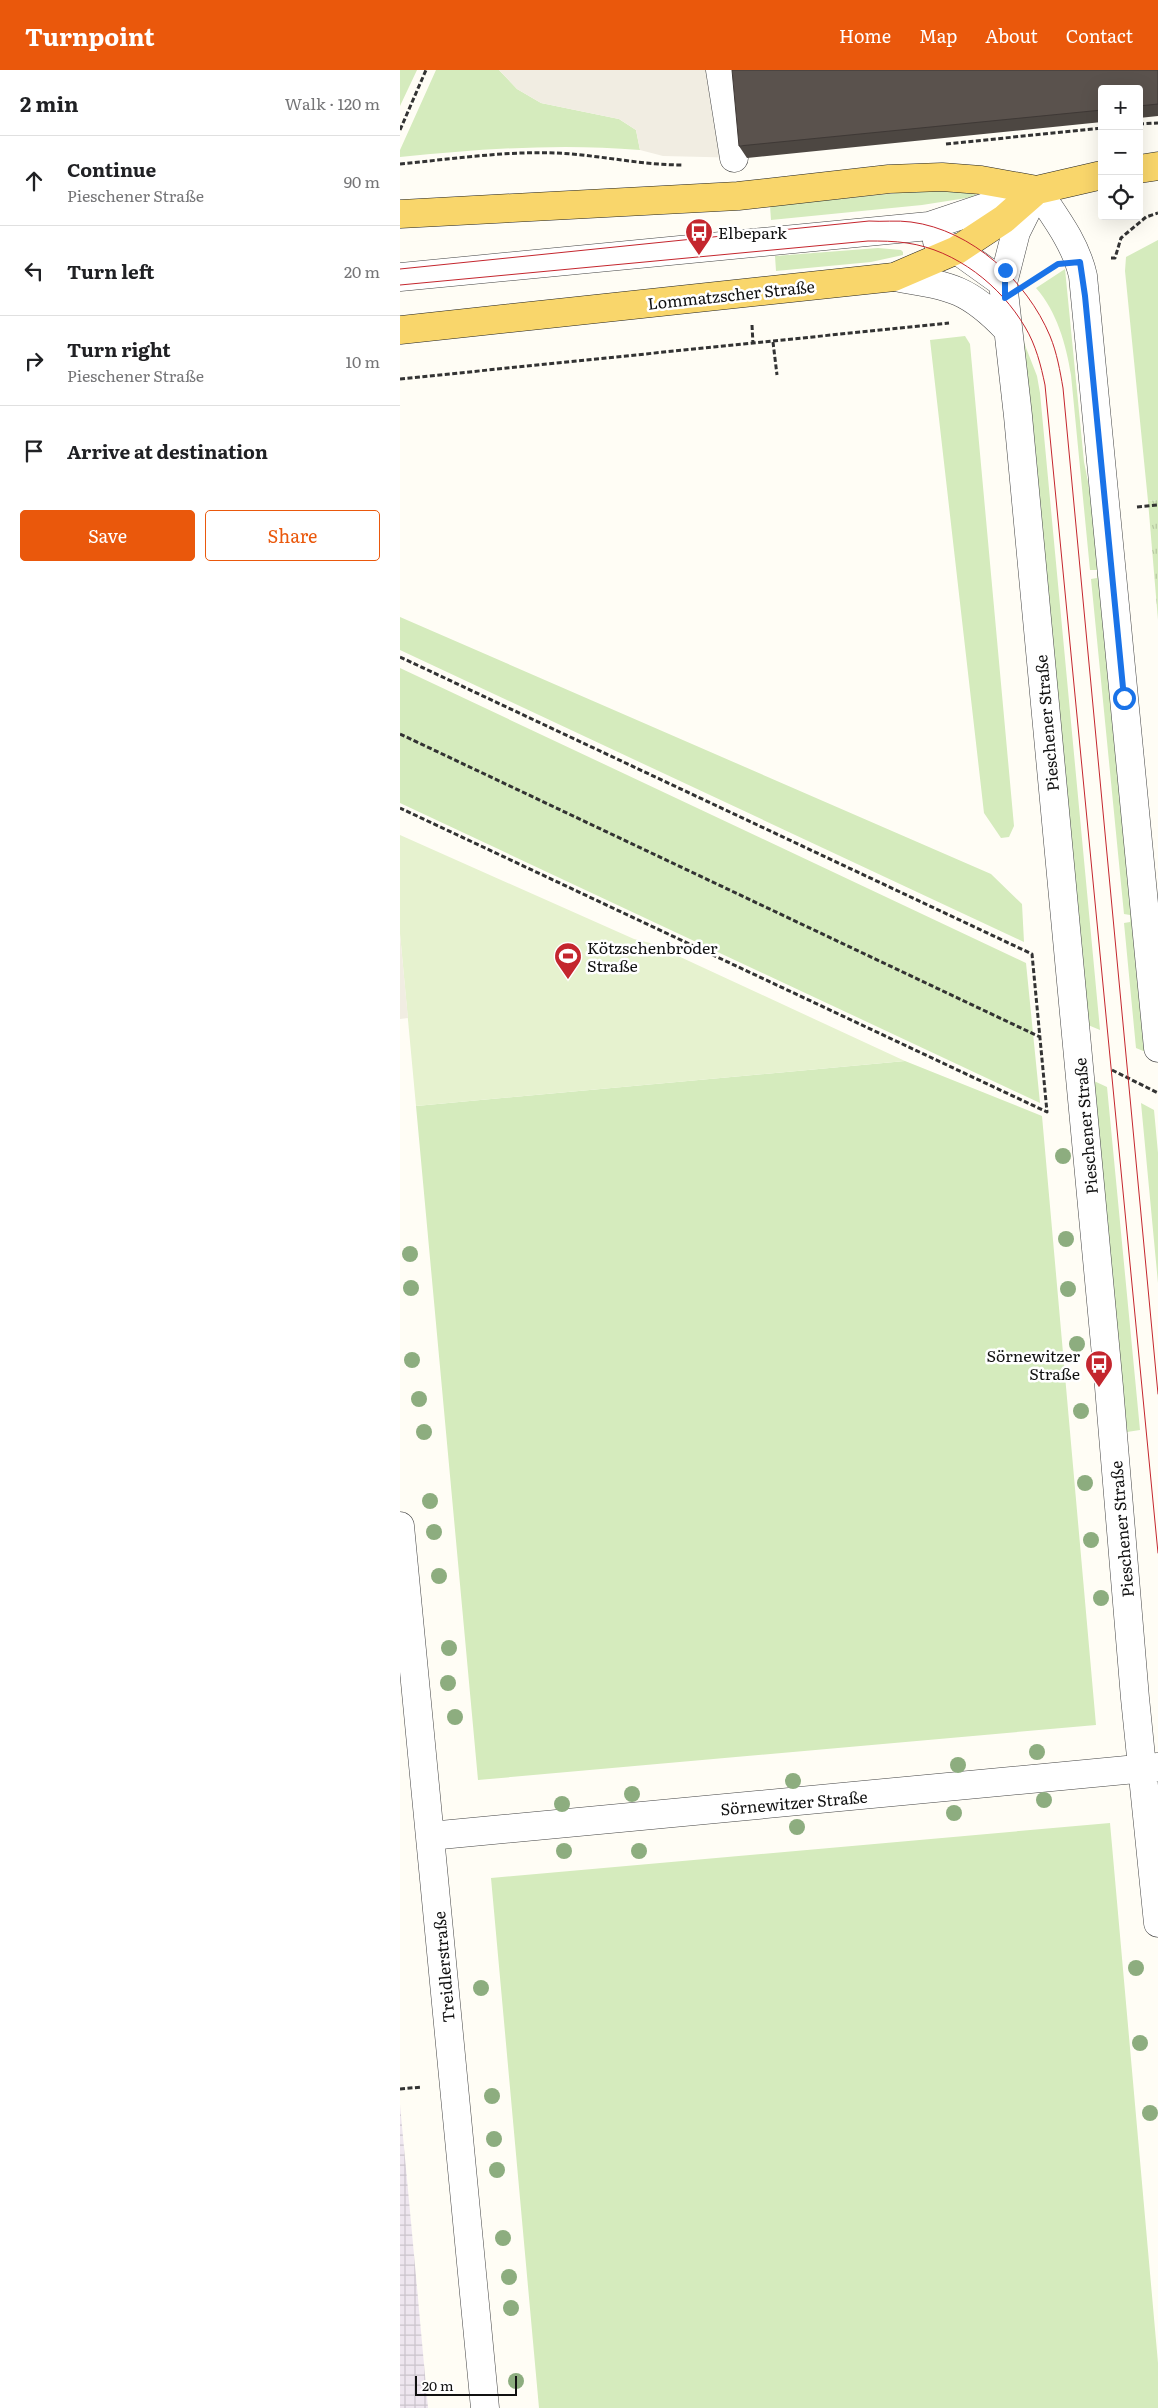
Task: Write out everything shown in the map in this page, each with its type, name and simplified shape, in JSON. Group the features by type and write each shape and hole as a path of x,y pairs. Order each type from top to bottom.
{"main road":[{"path":"1143,168 1158,166"},
{"name":"Lommatzscher Straße","path":"400,214 738,196 890,179 942,177 981,180 1037,190 1098,176"},
{"name":"Lommatzscher Straße","path":"400,330 894,277 957,250 1004,218 1037,190"}],"street":[{"path":"720,70 734,158"},
{"path":"400,277 929,226 1037,190"},
{"path":"1037,190 1062,226 1080,262 1155,996 1158,1048"},
{"path":"998,297 1016,232 1037,190"},
{"path":"888,229 934,240 957,250 998,297"},
{"name":"Pieschener Straße","path":"894,277 940,285 965,293 998,297 1007,329 1018,416 1080,1073 1150,1768 1158,1924"},
{"name":"Treidlerstraße","path":"400,1526 485,2408"},
{"name":"Sörnewitzer Straße","path":"430,1836 1150,1768"}],"path":[{"path":"400,130 426,70"},
{"path":"1143,124 1158,123"},
{"path":"400,378 965,322 998,297 1058,264 1114,258 1121,238 1146,217 1158,213"},
{"path":"773,342 777,375"},
{"path":"400,658 1032,954 1047,1112 400,808"},
{"path":"400,734 976,1006"}],"shaded area":[{"path":"499,70 738,70 747,158 663,156 640,150 636,130 619,119 541,103 517,89"},
{"path":"400,934 408,1018 400,1019"},
{"path":"400,2105 412,2233 428,2408 400,2408"}],"green space":[{"path":"400,70 417,70 400,106"},
{"path":"436,70 499,70 517,89 541,103 619,119 636,130 640,150 550,147 400,157 400,150"},
{"path":"946,188 977,193 973,197 922,205 771,220 770,206"},
{"path":"1158,240 1158,500 1148,501 1125,271 1126,257"},
{"path":"878,248 901,250 903,255 871,262 776,271 775,256"},
{"path":"1065,269 1084,462 1094,511 1148,1053 1136,1048 1124,923 1130,922 1130,915 1124,914 1091,579 1097,578 1097,570 1090,570 1071,375 1060,329 1050,307 1036,288"},
{"path":"965,336 970,344 1014,826 1009,837 1001,838 984,813 930,340"},
{"path":"1023,340 1037,376 1040,393 1100,1030 1088,1025"},
{"path":"1158,500 1158,620 1148,501"},
{"path":"400,617 991,874 1022,904 1024,942 400,650"},
{"path":"400,668 1026,963 1040,1103 400,803"},
{"name":"Kötzschenbroder Straße","path":"400,835 634,939 650,943 905,1061 416,1106 400,934"},
{"path":"905,1061 1042,1116 1096,1725 478,1780 416,1106"},
{"path":"1094,1081 1107,1087 1140,1430 1127,1432"},
{"path":"1141,1103 1154,1110 1158,1153 1158,1283"},
{"path":"1110,1823 1158,2363 1158,2408 539,2408 491,1878"}],"building":[{"path":"732,70 1158,70 1158,104 1143,106 1143,85 1098,85 1098,110 739,146"}],"tram line":[{"path":"400,269 869,221 900,221 934,227 955,235 976,247 995,261 1027,296 1050,336 1063,388 1158,1394"},
{"path":"400,285 868,241 892,241 925,247 943,253 960,262 990,284 1015,312 1025,327 1035,348 1045,385 1158,1553"}],"place":[{"name":"Elbepark","path":"699,256"},
{"name":"Kötzschenbroder Straße","path":"568,980"},
{"name":"Sörnewitzer Straße","path":"1099,1388"}],"route":[{"path":"1005,270 1003,283 1005,298 1058,264 1080,262 1083,276 1124,698"}]}
